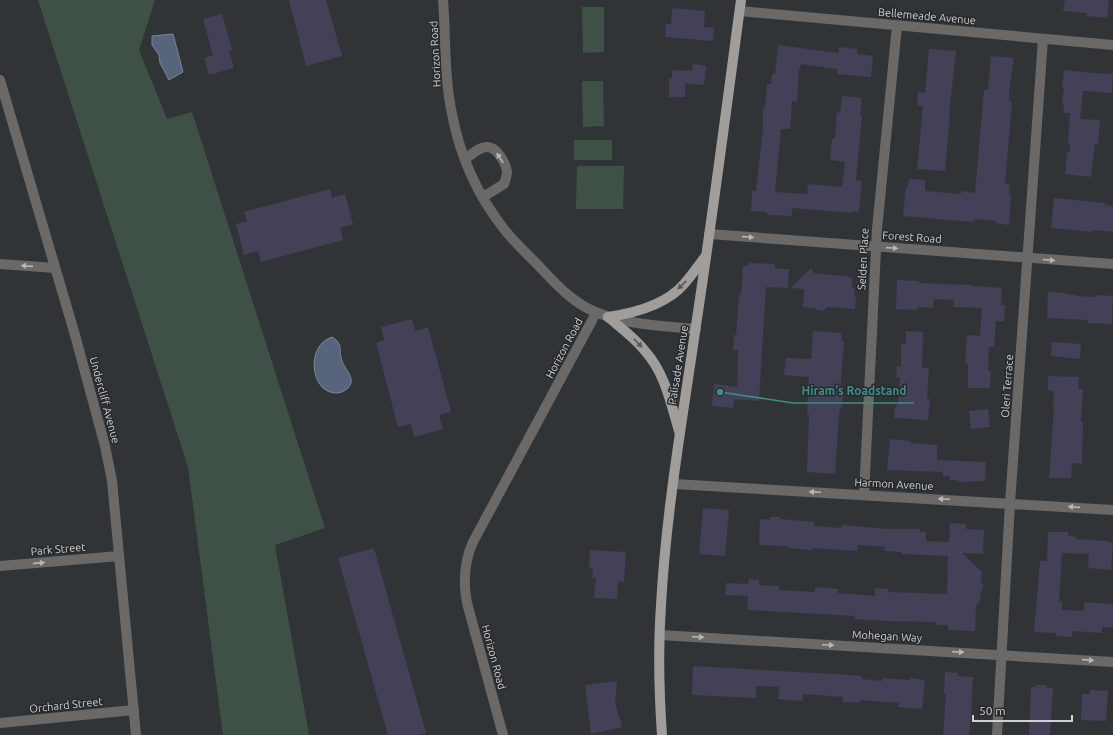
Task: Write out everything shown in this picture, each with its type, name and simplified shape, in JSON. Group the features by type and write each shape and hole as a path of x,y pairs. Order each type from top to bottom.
{"main road":[{"name":"Palisade Avenue","path":"662,735 659,678 664,558 741,0"},
{"path":"608,317 626,314 645,308 669,297 683,285 706,255"},
{"path":"608,317 634,339 655,364 664,383 680,434"}],"street":[{"name":"Horizon Road","path":"443,0 448,84 451,106 458,141 475,184 503,228 562,289 576,301 596,313 479,529 470,549 466,564 464,590 503,735"},
{"name":"Bellemeade Avenue","path":"740,11 1113,45"},
{"name":"Selden Place","path":"864,495 876,246 897,26"},
{"name":"Oleri Terrace","path":"997,735 1010,504 1043,39"},
{"name":"Undercliff Avenue","path":"0,80 105,446 112,481 136,735"},
{"path":"465,159 472,153 485,147 492,148 502,158 507,173 504,184 483,197"},
{"name":"Forest Road","path":"709,234 1113,264"},
{"path":"0,264 55,268"},
{"path":"596,313 636,324 696,329"},
{"name":"Harmon Avenue","path":"674,484 1113,510"},
{"name":"Park Street","path":"0,566 119,556"},
{"name":"Mohegan Way","path":"660,635 1113,662"},
{"name":"Orchard Street","path":"0,723 134,710"}],"green space":[{"path":"38,0 155,0 139,50 167,119 192,112 325,528 275,545 309,735 223,735 188,467"},
{"path":"582,7 604,7 604,52 583,53"},
{"path":"582,81 603,81 604,126 583,127"},
{"path":"574,140 612,140 612,160 574,160"},
{"path":"577,166 624,166 623,209 576,209"}],"water":[{"path":"173,34 183,72 169,80 160,63 159,55 152,45 152,36"},
{"path":"332,337 338,342 343,364 351,378 350,385 347,389 338,393 328,391 321,386 316,378 314,368 318,349 323,342"}],"building":[{"path":"289,0 326,0 342,56 306,66"},
{"path":"1065,0 1109,0 1107,18 1087,16 1087,13 1063,11"},
{"path":"672,8 705,11 704,27 714,28 713,41 665,37 666,24 671,24"},
{"path":"222,14 232,50 229,51 234,68 209,75 204,58 213,55 203,19"},
{"path":"778,45 838,53 839,47 857,49 857,54 873,56 871,77 837,74 837,69 801,64 799,69 797,102 792,101 790,129 781,129 775,192 807,194 808,184 842,187 845,162 830,160 832,139 835,139 837,112 840,113 842,96 862,98 860,115 862,115 856,180 862,181 859,212 853,211 852,213 792,208 792,216 767,215 767,212 751,211 752,191 756,191 763,128 763,107 765,107 767,84 771,84 772,74 775,74"},
{"path":"929,49 956,51 945,171 917,169 923,106 917,106 918,92 925,93"},
{"path":"991,56 1014,58 1009,92 1009,101 1012,102 1005,184 1010,185 1009,194 1011,195 1009,225 995,223 996,221 973,219 973,222 903,216 906,186 908,187 909,179 925,180 925,191 961,194 961,191 975,193 984,90 988,90"},
{"path":"693,64 706,66 704,85 685,83 685,97 669,97 669,78 672,78 672,70 692,71"},
{"path":"1064,70 1113,74 1112,93 1083,91 1080,119 1100,120 1098,144 1095,143 1091,177 1065,174 1067,152 1070,152 1070,144 1068,143 1070,113 1063,113 1064,104 1062,104 1064,88 1062,88"},
{"path":"330,189 332,198 345,194 353,224 340,228 343,240 261,262 258,251 244,255 236,224 247,221 244,212"},
{"path":"1054,198 1105,203 1105,205 1113,206 1113,232 1093,230 1093,232 1051,228"},
{"path":"749,263 775,264 775,269 789,269 788,288 766,287 759,401 734,399 733,408 712,406 714,384 737,387 738,350 733,350 734,335 736,335 743,266 748,266"},
{"path":"811,268 814,273 852,277 852,288 855,288 854,297 856,297 855,309 827,307 823,311 815,308 803,307 804,289 791,288"},
{"path":"897,280 919,281 919,283 973,285 1002,288 1001,305 1005,305 1004,321 996,321 994,347 989,347 988,371 991,371 990,388 968,388 968,364 965,363 967,335 980,336 982,308 953,307 954,300 934,299 933,308 917,307 917,310 896,309"},
{"path":"1048,292 1066,293 1076,296 1113,296 1112,324 1087,323 1088,320 1047,318"},
{"path":"412,319 415,331 428,327 451,412 439,415 443,429 414,437 411,424 398,427 376,343 384,340 381,327"},
{"path":"813,331 842,333 841,341 844,341 840,393 843,393 842,408 840,408 839,415 835,474 807,472 809,414 807,414 809,377 784,375 786,358 811,359"},
{"path":"906,331 923,332 922,368 929,368 927,399 930,399 928,420 894,418 895,407 898,404 900,377 896,377 897,366 901,367 901,344 906,344"},
{"path":"1052,342 1081,344 1080,359 1051,356"},
{"path":"1048,376 1079,377 1078,389 1083,389 1081,422 1083,422 1082,464 1072,463 1071,478 1049,478 1054,391 1048,390"},
{"path":"988,409 990,427 971,429 969,411"},
{"path":"890,439 910,441 910,443 937,445 937,460 986,462 985,481 957,482 957,480 950,480 950,476 943,476 943,472 887,470"},
{"path":"703,508 729,510 725,556 699,554"},
{"path":"770,517 814,522 814,526 841,528 842,525 887,529 920,529 920,532 926,532 926,541 949,542 950,523 966,524 966,529 984,530 983,554 962,553 982,572 981,582 983,589 981,592 980,601 976,605 975,631 948,630 948,625 936,625 936,622 886,621 855,619 855,616 747,610 748,596 725,595 726,583 748,584 749,579 759,580 759,585 779,586 779,590 815,592 815,587 838,589 838,593 875,596 875,588 889,589 888,592 947,594 948,556 901,554 901,552 884,551 885,547 857,545 857,551 812,548 812,550 788,548 788,546 759,545 760,519 770,520"},
{"path":"1048,532 1068,532 1068,536 1077,537 1076,539 1107,541 1113,543 1111,570 1088,568 1089,554 1062,553 1059,601 1062,601 1062,610 1084,611 1084,602 1113,604 1113,627 1102,627 1102,633 1073,631 1072,637 1056,636 1056,633 1034,632 1040,561 1047,561"},
{"path":"374,548 426,733 418,735 388,735 338,558"},
{"path":"590,550 626,552 624,582 618,581 617,599 594,598 596,578 592,578 593,568 589,568"},
{"path":"693,666 862,676 862,679 882,681 882,678 910,680 910,678 925,680 922,709 898,707 899,703 860,700 860,703 843,702 843,697 803,694 803,701 778,699 779,687 756,686 756,698 692,695"},
{"path":"945,672 958,673 958,676 973,677 969,735 943,735 946,694 944,693"},
{"path":"617,681 615,702 622,727 591,734 585,685"},
{"path":"1036,685 1047,685 1047,688 1053,688 1050,735 1029,735 1031,687 1036,687"},
{"path":"1090,690 1108,691 1106,721 1081,720 1082,694 1090,694"}],"place":[{"name":"Hiram's Roadstand","path":"720,392"}]}
